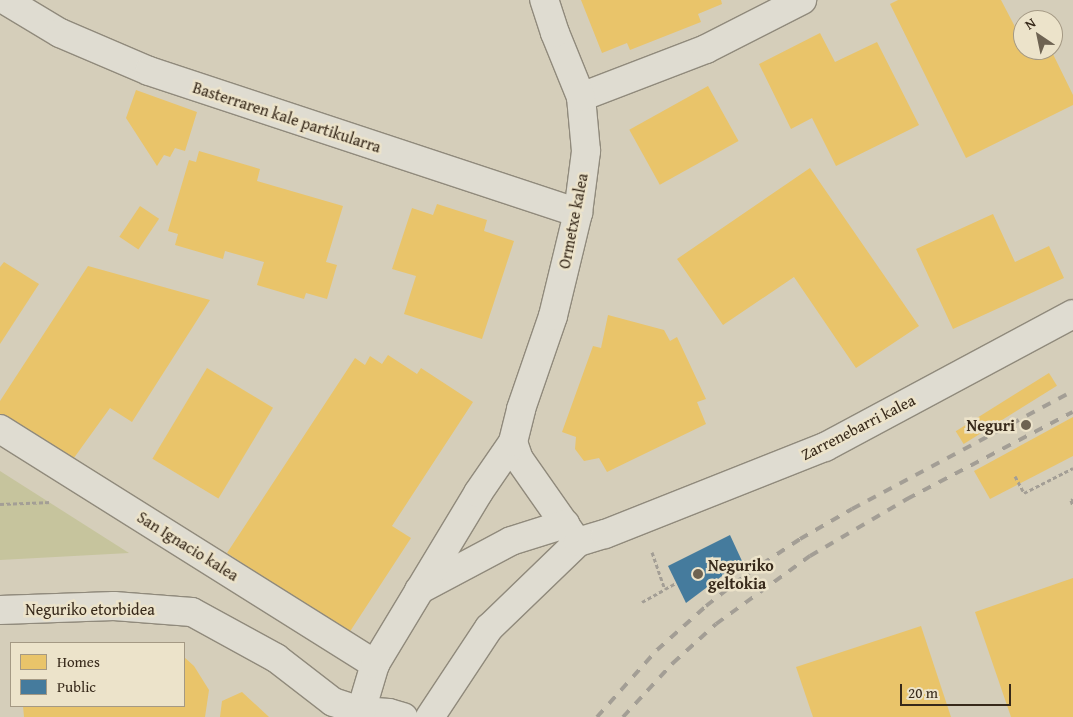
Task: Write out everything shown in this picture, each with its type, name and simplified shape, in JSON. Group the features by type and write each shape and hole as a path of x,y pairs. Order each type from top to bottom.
{"street":[{"name":"Basterraren kale partikularra","path":"5,0 60,33 149,71 578,213"},
{"name":"Ormetxe kalea","path":"513,442 521,409 553,316 578,213 586,151 581,97 544,0"},
{"path":"581,97 706,50 802,0"},
{"name":"Zarrenebarri kalea","path":"418,590 510,541 571,533 640,519 825,447 1073,314"},
{"name":"San Ignacio kalea","path":"0,429 375,664"},
{"path":"430,717 490,628 571,533 519,460 513,442"},
{"path":"362,714 375,664 478,493 513,442"},
{"path":"478,493 503,480 538,486"},
{"name":"Neguriko etorbidea","path":"0,610 114,606 192,612 276,658 334,702 362,714 389,712 403,717"}],"path":[{"path":"1015,476 1024,493 1073,468"},
{"path":"1073,499 1071,500 1073,506"},
{"path":"640,519 665,589"},
{"path":"642,602 676,583"}],"shaded area":[{"path":"0,471 129,553 0,560"}],"building: Homes":[{"path":"581,0 721,0 722,4 698,14 701,22 630,50 627,43 602,53"},
{"path":"898,0 1001,0 1013,23 1013,60 1056,60 1073,95 1073,105 966,158 890,4"},
{"path":"820,33 835,62 877,42 919,125 836,166 812,118 791,129 759,64"},
{"path":"708,86 739,141 660,185 629,130"},
{"path":"136,90 197,112 185,151 175,148 170,157 164,155 157,166 126,118"},
{"path":"199,151 260,169 257,181 343,206 326,262 337,265 327,299 306,293 304,299 257,285 264,262 225,251 223,259 175,245 178,234 168,231 189,160 196,162"},
{"path":"810,168 919,326 856,368 794,277 723,325 677,259"},
{"path":"437,204 487,220 484,231 514,241 482,339 404,314 416,276 392,269 412,208 433,215"},
{"path":"140,206 159,219 138,250 119,237"},
{"path":"993,214 1015,262 1049,246 1064,278 953,329 916,249"},
{"path":"4,262 39,284 0,344 0,267"},
{"path":"88,266 210,300 132,422 110,408 71,462 0,415 0,401"},
{"path":"608,315 664,330 670,341 677,337 706,399 697,402 706,424 607,472 599,458 584,461 575,449 576,437 562,432 593,346 601,348"},
{"path":"388,355 417,374 421,368 473,402 392,526 411,538 349,633 227,553 355,358 365,365 370,356 382,364"},
{"path":"207,368 273,408 218,499 152,459"},
{"path":"1049,373 1057,386 964,444 956,431"},
{"path":"1073,417 1073,456 990,499 974,471"},
{"path":"1073,578 1073,717 1011,717 975,612"},
{"path":"921,626 951,717 813,717 796,667"},
{"path":"185,658 194,666 209,690 205,717 24,717 23,707 185,707"},
{"path":"242,692 269,717 220,717 222,701"}],"building: Public":[{"name":"Neguriko geltokia","path":"730,535 742,561 686,603 668,566"}],"railway":[{"path":"597,717 657,650 706,606 747,574 800,539 852,509 1073,391"},
{"path":"623,717 673,663 716,624 810,556 907,499 1073,412"}],"place":[{"name":"Neguri","path":"1026,425"},
{"name":"Neguriko geltokia","path":"698,574"}]}
